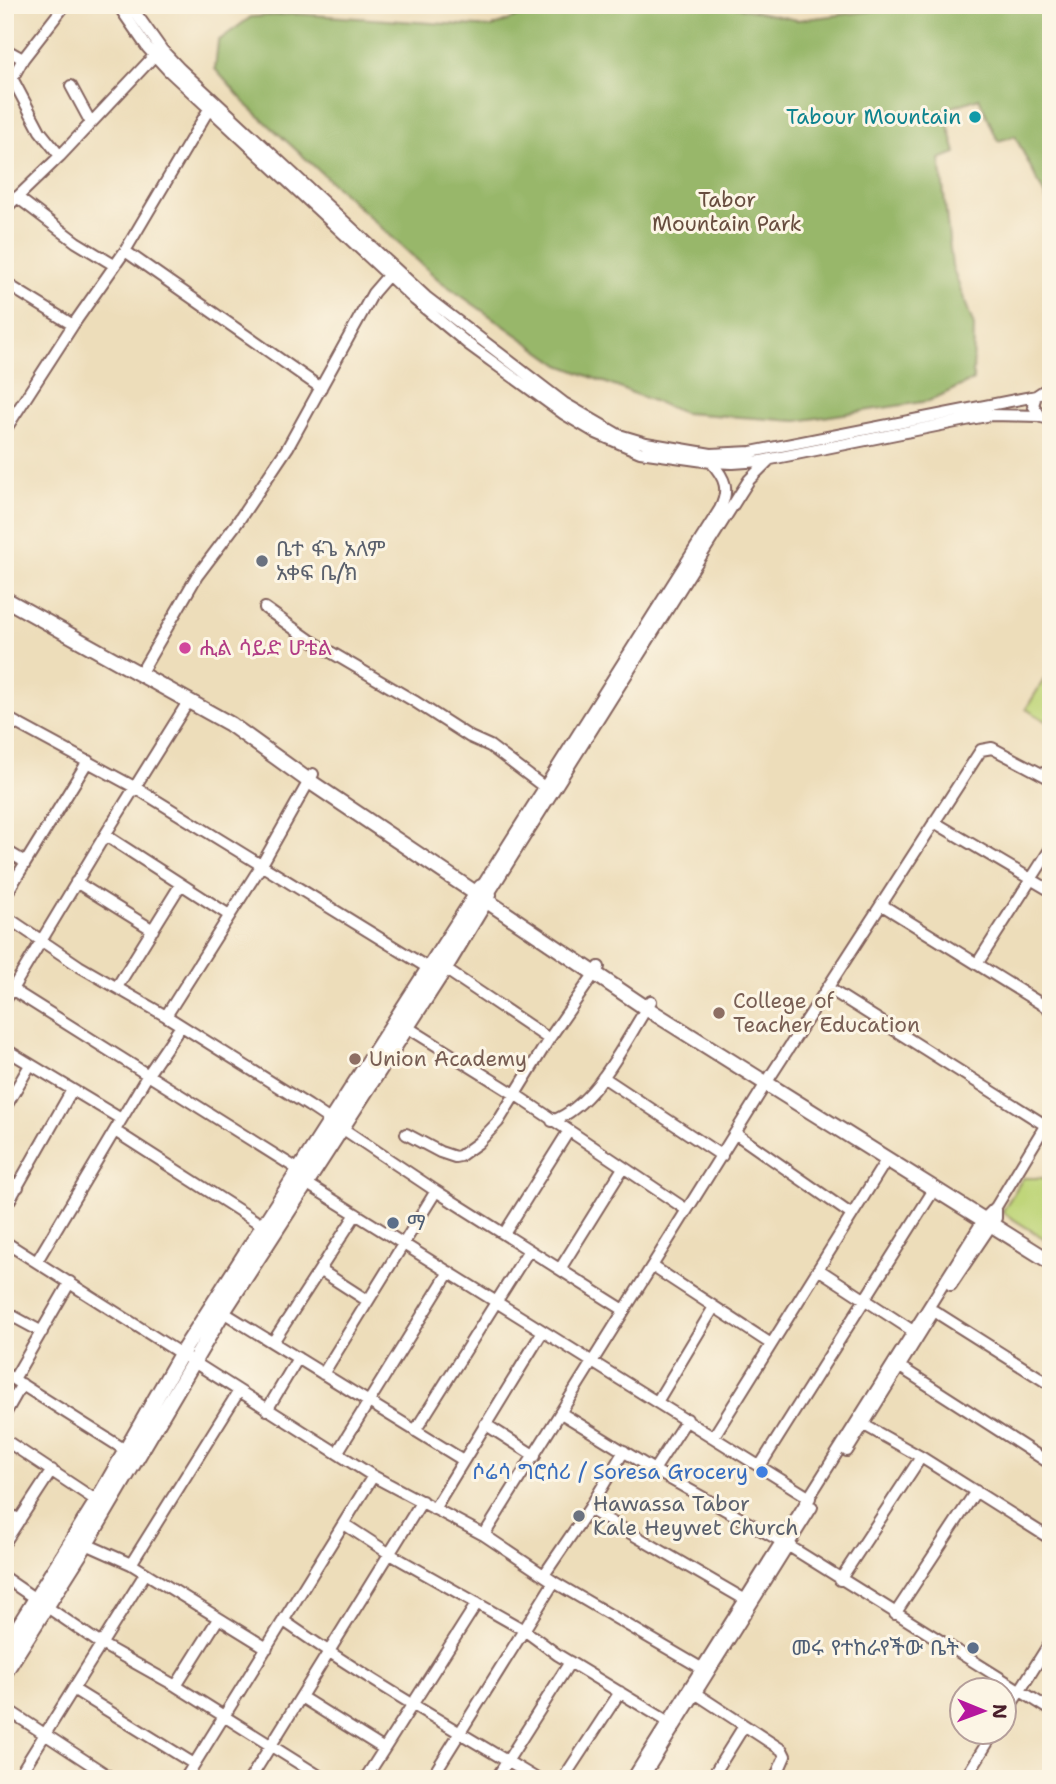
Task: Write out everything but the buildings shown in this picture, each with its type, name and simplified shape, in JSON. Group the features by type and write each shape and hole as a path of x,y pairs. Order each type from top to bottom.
{"main road":[{"path":"5,590 234,718 311,777"},
{"path":"5,599 230,724 649,1004 1051,1253"},
{"path":"5,1648 86,1544 132,1453 187,1358 484,893"},
{"path":"337,1124 407,1027 437,968"},
{"path":"769,1080 887,1159 935,1188 991,1216 1051,1262"},
{"path":"187,1358 223,1312 268,1229"},
{"path":"5,1672 97,1502 132,1453"}],"street":[{"path":"5,92 23,59 65,5"},
{"path":"118,5 155,55 209,109 391,272 564,414 596,433 640,452 733,463 770,459 991,415 1045,418"},
{"path":"130,5 162,50 180,69 391,272"},
{"path":"5,48 23,59"},
{"path":"5,209 60,156 155,55"},
{"path":"12,78 40,131 60,156"},
{"path":"71,86 91,123"},
{"path":"5,430 125,251 209,109"},
{"path":"16,197 76,242 114,265"},
{"path":"125,251 321,388"},
{"path":"144,668 197,576 288,447 373,293 391,272"},
{"path":"5,283 73,325"},
{"path":"472,340 564,403 619,435 646,443 711,454 751,452 1045,391"},
{"path":"1045,391 1034,405 1045,418"},
{"path":"484,893 544,787 704,543 749,480 770,459"},
{"path":"484,893 704,543 726,492 723,477 711,462"},
{"path":"265,608 310,640 489,746 544,787"},
{"path":"5,1001 9,987 43,940 188,702"},
{"path":"5,718 136,788 261,866 437,968 548,1040"},
{"path":"484,1535 769,1080 981,750 992,748 1051,779"},
{"path":"5,896 88,761"},
{"path":"166,1016 261,866 311,777"},
{"path":"934,822 1051,891"},
{"path":"105,835 229,915"},
{"path":"977,964 1051,848"},
{"path":"5,850 25,862"},
{"path":"76,882 153,930"},
{"path":"117,987 181,884"},
{"path":"882,905 1051,1010"},
{"path":"5,916 79,966 166,1016 337,1124 436,1191 624,1310"},
{"path":"406,1134 440,1152 460,1156 498,1122 548,1040 597,970"},
{"path":"9,987 149,1073 356,1214 810,1498"},
{"path":"642,1779 695,1693 704,1670 744,1599 784,1544 810,1498 934,1311 1048,1120 828,988"},
{"path":"552,1121 579,1106 603,1077 649,1004"},
{"path":"37,1261 149,1073 181,1026"},
{"path":"407,1027 516,1095 687,1210"},
{"path":"5,1049 121,1119"},
{"path":"5,1108 30,1065"},
{"path":"603,1077 722,1156"},
{"path":"5,1208 72,1090"},
{"path":"115,1130 268,1229"},
{"path":"504,1234 568,1132"},
{"path":"736,1134 852,1215"},
{"path":"714,1436 887,1159"},
{"path":"560,1269 623,1168"},
{"path":"5,1179 18,1187"},
{"path":"760,1466 935,1188"},
{"path":"323,1374 436,1191"},
{"path":"273,1342 356,1214"},
{"path":"632,1779 667,1721 704,1670 864,1425 913,1331 991,1216"},
{"path":"5,1242 373,1476 484,1535 549,1579 704,1670"},
{"path":"415,1431 529,1250"},
{"path":"652,1266 771,1344"},
{"path":"818,1269 913,1331"},
{"path":"320,1270 368,1301"},
{"path":"337,1453 449,1272"},
{"path":"5,1414 14,1379 70,1282"},
{"path":"657,1402 714,1307"},
{"path":"934,1311 1051,1385"},
{"path":"5,1312 42,1332"},
{"path":"223,1312 463,1460"},
{"path":"434,1509 543,1331"},
{"path":"267,1410 298,1358"},
{"path":"897,1365 1051,1464"},
{"path":"14,1379 132,1453"},
{"path":"131,1564 239,1391"},
{"path":"561,1413 784,1544 1051,1710"},
{"path":"654,1470 687,1419"},
{"path":"485,1424 535,1456"},
{"path":"864,1425 921,1457 1051,1539"},
{"path":"5,1440 97,1502"},
{"path":"431,1779 524,1630 549,1579 624,1451"},
{"path":"840,1580 921,1457"},
{"path":"5,1542 52,1470"},
{"path":"185,1779 373,1476"},
{"path":"895,1614 976,1491"},
{"path":"250,1779 422,1501"},
{"path":"589,1509 744,1599"},
{"path":"5,1512 20,1520"},
{"path":"344,1524 390,1554 524,1630 570,1662 667,1721"},
{"path":"86,1544 131,1564 267,1647"},
{"path":"17,1779 145,1574"},
{"path":"5,1578 100,1644 176,1686 324,1779"},
{"path":"365,1779 477,1603"},
{"path":"176,1686 218,1619"},
{"path":"284,1621 327,1652 537,1779"},
{"path":"1019,1690 1051,1641"},
{"path":"496,1779 570,1662"},
{"path":"73,1689 194,1764"},
{"path":"563,1779 620,1692"},
{"path":"695,1693 784,1753 775,1779"},
{"path":"302,1697 384,1749"},
{"path":"5,1708 113,1779"},
{"path":"711,1779 744,1726"},
{"path":"965,1779 985,1746"}],"green space":[{"name":"Tabor Mountain Park","path":"548,5 725,5 797,20 923,5 1051,5 1051,208 1015,136 998,141 979,98 944,110 956,153 940,159 952,266 974,326 973,380 929,401 797,421 684,413 560,365 440,281 248,106 215,69 218,41 251,17 297,14 492,27"},
{"path":"1051,668 1051,724 1026,709"},
{"path":"1023,1178 1051,1178 1051,1243 1002,1212"}],"place":[{"name":"Tabour Mountain","path":"975,117"},
{"name":"ቤተ ፋጌ አለም አቀፍ ቤ/ክ","path":"262,561"},
{"name":"ሒል ሳይድ ሆቴል","path":"185,648"},
{"name":"College of Teacher Education","path":"719,1013"},
{"name":"Union Academy","path":"355,1059"},
{"name":"ማ","path":"393,1223"},
{"name":"ሶሬሳ ግሮሰሪ / Soresa Grocery","path":"762,1472"},
{"name":"Hawassa Tabor Kale Heywet Church","path":"579,1516"},
{"name":"መሩ የተከራየችው ቤት","path":"973,1648"}]}
